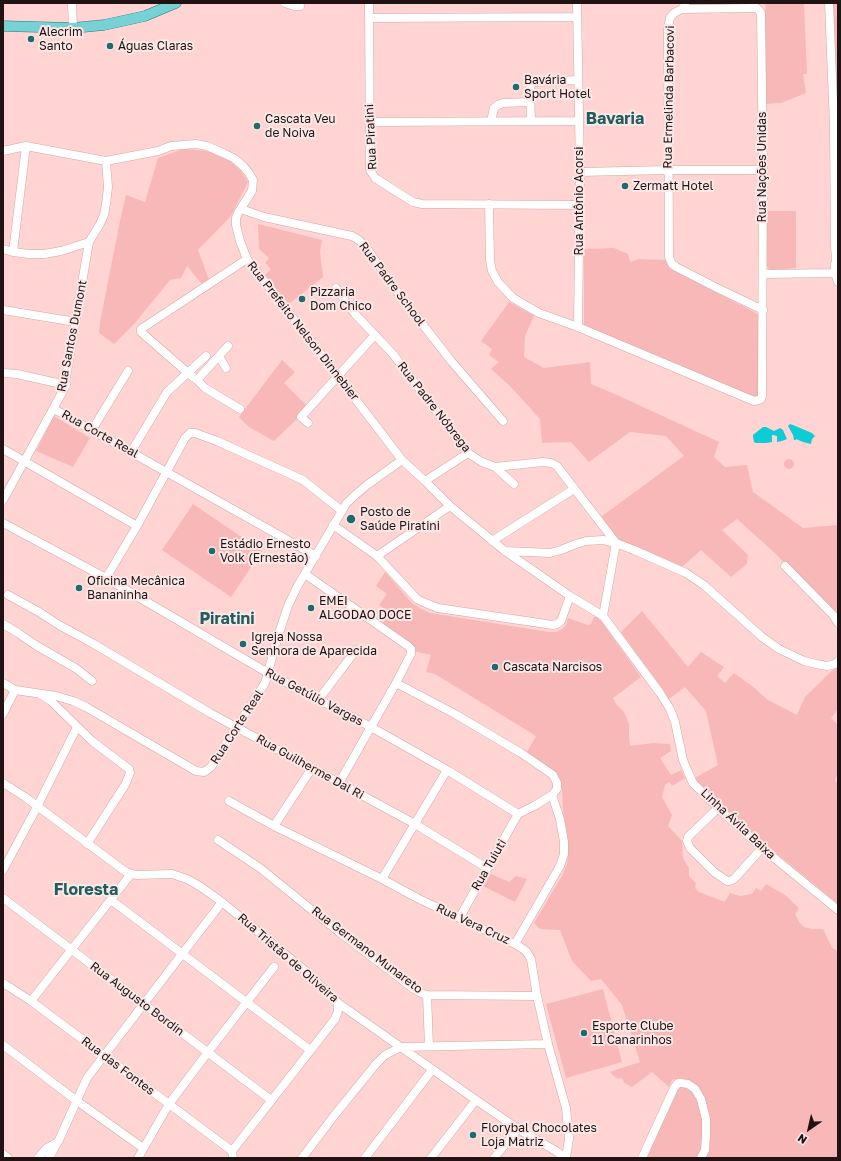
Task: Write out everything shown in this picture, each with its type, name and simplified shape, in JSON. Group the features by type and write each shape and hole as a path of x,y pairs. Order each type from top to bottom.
{"main road":[{"path":"3,26 73,25 114,18 162,3"},
{"path":"3,21 104,26 145,16 176,3"}],"street":[{"path":"72,3 73,25"},
{"path":"285,3 300,6"},
{"name":"Rua Piratini","path":"369,3 370,170 375,178 413,202 422,204 580,205"},
{"name":"Rua Antônio Acorsi","path":"577,3 580,172 578,326"},
{"path":"709,3 717,8"},
{"path":"829,3 836,126 837,259 835,273 838,282"},
{"name":"Rua Nações Unidas","path":"578,326 754,401 759,400 762,396 763,170 761,13 756,8 684,6"},
{"name":"Rua Ermelinda Barbacovi","path":"684,6 670,18 668,28 669,257 672,264 763,310"},
{"path":"369,18 577,17"},
{"path":"531,121 531,85 535,82 578,80"},
{"path":"491,121 494,108 498,105 503,103 530,102"},
{"path":"369,122 578,121"},
{"name":"Rua Prefeito Nelson Dinnebier","path":"3,151 26,146 106,161 158,151 171,146 196,144 207,146 235,159 249,173 253,180 252,191 236,218 240,241 247,259 402,460 450,506 492,541 570,596 603,616"},
{"path":"13,252 26,146"},
{"name":"Rua Santos Dumont","path":"3,500 63,393 66,385 89,242 104,216 108,187 106,161"},
{"path":"580,172 763,170"},
{"path":"489,204 490,260 492,271 498,282 514,298 539,313 578,326"},
{"name":"Rua Padre School","path":"240,209 264,217 352,236 359,240 366,247 395,289 503,421"},
{"path":"3,249 13,252 44,254 61,251 89,242"},
{"path":"240,409 205,388 141,332 141,327 247,259"},
{"path":"762,274 835,273"},
{"name":"Rua Padre Nóbrega","path":"336,288 354,314 393,354 468,453 495,468 514,484"},
{"path":"3,310 76,322"},
{"path":"308,423 301,417 374,336"},
{"path":"197,380 228,346"},
{"path":"131,452 167,392 206,356"},
{"path":"219,356 226,368"},
{"path":"92,430 128,371"},
{"path":"3,373 17,374 66,385"},
{"name":"Rua Corte Real","path":"54,409 316,556"},
{"path":"106,578 137,526 185,438 190,433 195,433 217,442 302,480 342,511"},
{"path":"3,449 137,526"},
{"path":"425,481 468,453"},
{"name":"Rua Corte Real","path":"39,693 73,701 86,707 196,771 204,772 211,767 265,683 288,606 333,525 354,496 402,460"},
{"path":"495,468 543,462 551,463 557,466 616,543 603,616"},
{"path":"492,541 574,489"},
{"path":"377,556 450,506"},
{"name":"Rua Getúlio Vargas","path":"3,523 106,578 268,672 371,727 518,814"},
{"path":"333,525 377,556 417,599 438,608 553,625 561,621 570,596"},
{"path":"505,551 550,553 586,542 603,540 616,543 692,577 704,585 762,637 779,648 804,661 816,664 827,666 835,664 838,661"},
{"path":"785,566 833,615 838,623"},
{"path":"305,574 408,646 411,654 340,783"},
{"name":"Rua Guilherme Dal Ri","path":"8,595 40,612 59,625 164,686 415,824 487,868"},
{"name":"Linha Ávila Baixa","path":"603,616 660,692 670,709 675,722 683,760 693,783 762,848 838,910"},
{"path":"3,624 77,669 92,681"},
{"path":"319,699 356,650"},
{"path":"396,683 455,714 521,752 552,775 558,783 557,789 552,795 518,814"},
{"path":"3,684 15,690 39,693 51,701 92,741 129,769 130,772 126,785 87,844"},
{"path":"3,714 15,690"},
{"path":"3,870 38,806 77,727"},
{"path":"274,826 312,768"},
{"path":"382,879 446,770"},
{"path":"3,783 38,806 87,844 130,874 31,1001"},
{"path":"515,944 560,866 564,854 564,842 560,820 552,795"},
{"name":"Rua Vera Cruz","path":"229,802 419,899 460,917 524,949 530,957 548,1044 566,1108 569,1139 565,1158"},
{"path":"718,808 688,837 687,841 690,848 714,872 727,881 734,879 762,848"},
{"name":"Rua Tuiuti","path":"460,917 518,814"},
{"name":"Rua Germano Munareto","path":"218,840 260,868 339,932 414,989 423,994 537,996"},
{"name":"Rua Tristão de Oliveira","path":"130,874 165,874 177,876 194,883 222,902 308,973 338,1003 518,1129 565,1158"},
{"name":"Rua Augusto Bordin","path":"3,898 272,1100"},
{"path":"111,900 310,1050"},
{"path":"49,1158 58,1142 87,1078 222,902"},
{"path":"138,1158 169,1104 274,967"},
{"name":"Rua das Fontes","path":"3,983 31,1001 104,1055 233,1155"},
{"path":"428,994 429,1046"},
{"path":"233,1155 272,1100 335,1019 338,1011 338,1003"},
{"path":"302,1158 376,1064 385,1055 401,1047 548,1044"},
{"path":"3,1045 143,1148"},
{"path":"365,1158 432,1070"},
{"path":"642,1158 674,1088 678,1083 688,1084 696,1089 701,1099 706,1119 705,1150 701,1158"},
{"path":"431,1158 476,1100"},
{"path":"494,1158 518,1129"},
{"path":"38,1158 47,1148 58,1142"},
{"path":"3,1154 8,1158"}],"shaded area":[{"path":"766,3 804,3 807,74 803,74 806,93 781,103 765,104 764,24"},
{"path":"833,3 838,3 837,87 835,43"},
{"path":"183,149 208,151 230,161 241,171 248,182 231,216 198,250 209,280 202,284 187,266 181,278 170,280 135,323 114,344 99,333 126,195 145,202 158,158"},
{"path":"766,211 796,211 796,268 772,270 767,266"},
{"path":"258,224 322,240 320,252 323,277 289,304 265,275 271,269 265,263 269,258 259,249"},
{"path":"614,248 628,254 630,262 639,259 665,260 669,267 673,270 756,313 759,316 759,396 757,398 584,325 584,249"},
{"path":"509,302 534,316 525,336 524,357 544,368 590,362 591,384 719,442 714,457 725,467 747,465 753,492 803,528 838,525 838,619 776,554 737,519 722,530 748,555 747,564 731,577 701,550 682,567 619,541 610,532 602,516 684,456 666,436 630,432 589,462 571,442 542,443 540,419 510,386 491,369 499,362 489,355 492,349 481,341"},
{"path":"282,360 295,372 284,383 307,406 296,420 274,441 249,427 239,417"},
{"path":"54,416 90,438 73,467 36,451"},
{"path":"787,459 791,459 793,460 793,468 787,469 784,466 784,462"},
{"name":"Estádio Ernesto Volk (Ernestão)","path":"193,504 262,551 231,597 162,550"},
{"path":"385,572 412,603 430,613 549,632 556,632 562,629 566,625 568,618 588,625 591,624 594,617 597,617 602,622 641,677 613,698 616,704 624,712 629,724 630,746 653,743 670,744 671,751 660,758 671,775 681,770 685,778 672,786 669,782 665,785 662,797 672,815 668,826 682,841 683,858 689,868 689,876 696,883 695,888 699,892 725,902 730,893 740,896 752,894 756,888 761,891 766,884 785,895 799,908 795,914 804,927 823,929 832,948 838,951 838,1158 705,1158 710,1142 693,1084 681,1078 672,1080 669,1087 652,1072 632,1087 624,1083 623,1079 616,1078 610,1072 640,1062 622,1005 601,979 591,981 572,961 560,930 540,929 534,923 563,874 567,864 568,855 562,788 556,778 526,754 536,736 435,674 426,672 431,655 414,651 382,624 390,612 379,605 387,594 376,586"},
{"path":"642,611 688,667 701,652 724,667 717,676 725,683 734,673 768,700 797,715 805,697 838,665 838,709 831,718 838,725 838,772 835,781 838,782 838,904 763,842 693,779 718,765 706,711 685,687 669,699 621,632"},
{"path":"489,873 509,882 516,876 527,879 515,902 483,886"},
{"name":"Esporte Clube 11 Canarinhos","path":"603,989 622,1062 566,1078 546,1004"},
{"path":"679,1087 689,1089 698,1099 702,1116 703,1138 701,1151 698,1158 646,1158"}],"water":[{"path":"790,424 812,433 815,436 812,439 811,444 796,439 794,440 788,426"},
{"path":"763,427 774,431 780,428 783,430 787,439 777,442 777,436 772,435 772,442 754,442 753,435"}],"place":[{"name":"Alecrim Santo","path":"31,39"},
{"name":"Águas Claras","path":"110,46"},
{"name":"Bavária Sport Hotel","path":"516,87"},
{"name":"Cascata Veu de Noiva","path":"257,126"},
{"name":"Zermatt Hotel","path":"625,186"},
{"name":"Pizzaria Dom Chico","path":"302,299"},
{"name":"Posto de Saúde Piratini","path":"351,519"},
{"name":"Estádio Ernesto Volk (Ernestão)","path":"212,551"},
{"name":"Oficina Mecânica Bananinha","path":"79,588"},
{"name":"EMEI ALGODAO DOCE","path":"311,608"},
{"name":"Igreja Nossa Senhora de Aparecida","path":"243,644"},
{"name":"Cascata Narcisos","path":"495,667"},
{"name":"Esporte Clube 11 Canarinhos","path":"584,1033"},
{"name":"Florybal Chocolates Loja Matriz","path":"473,1135"}],"district":[{"name":"Bavaria","path":"615,119"},
{"name":"Piratini","path":"227,619"},
{"name":"Floresta","path":"86,890"}]}
